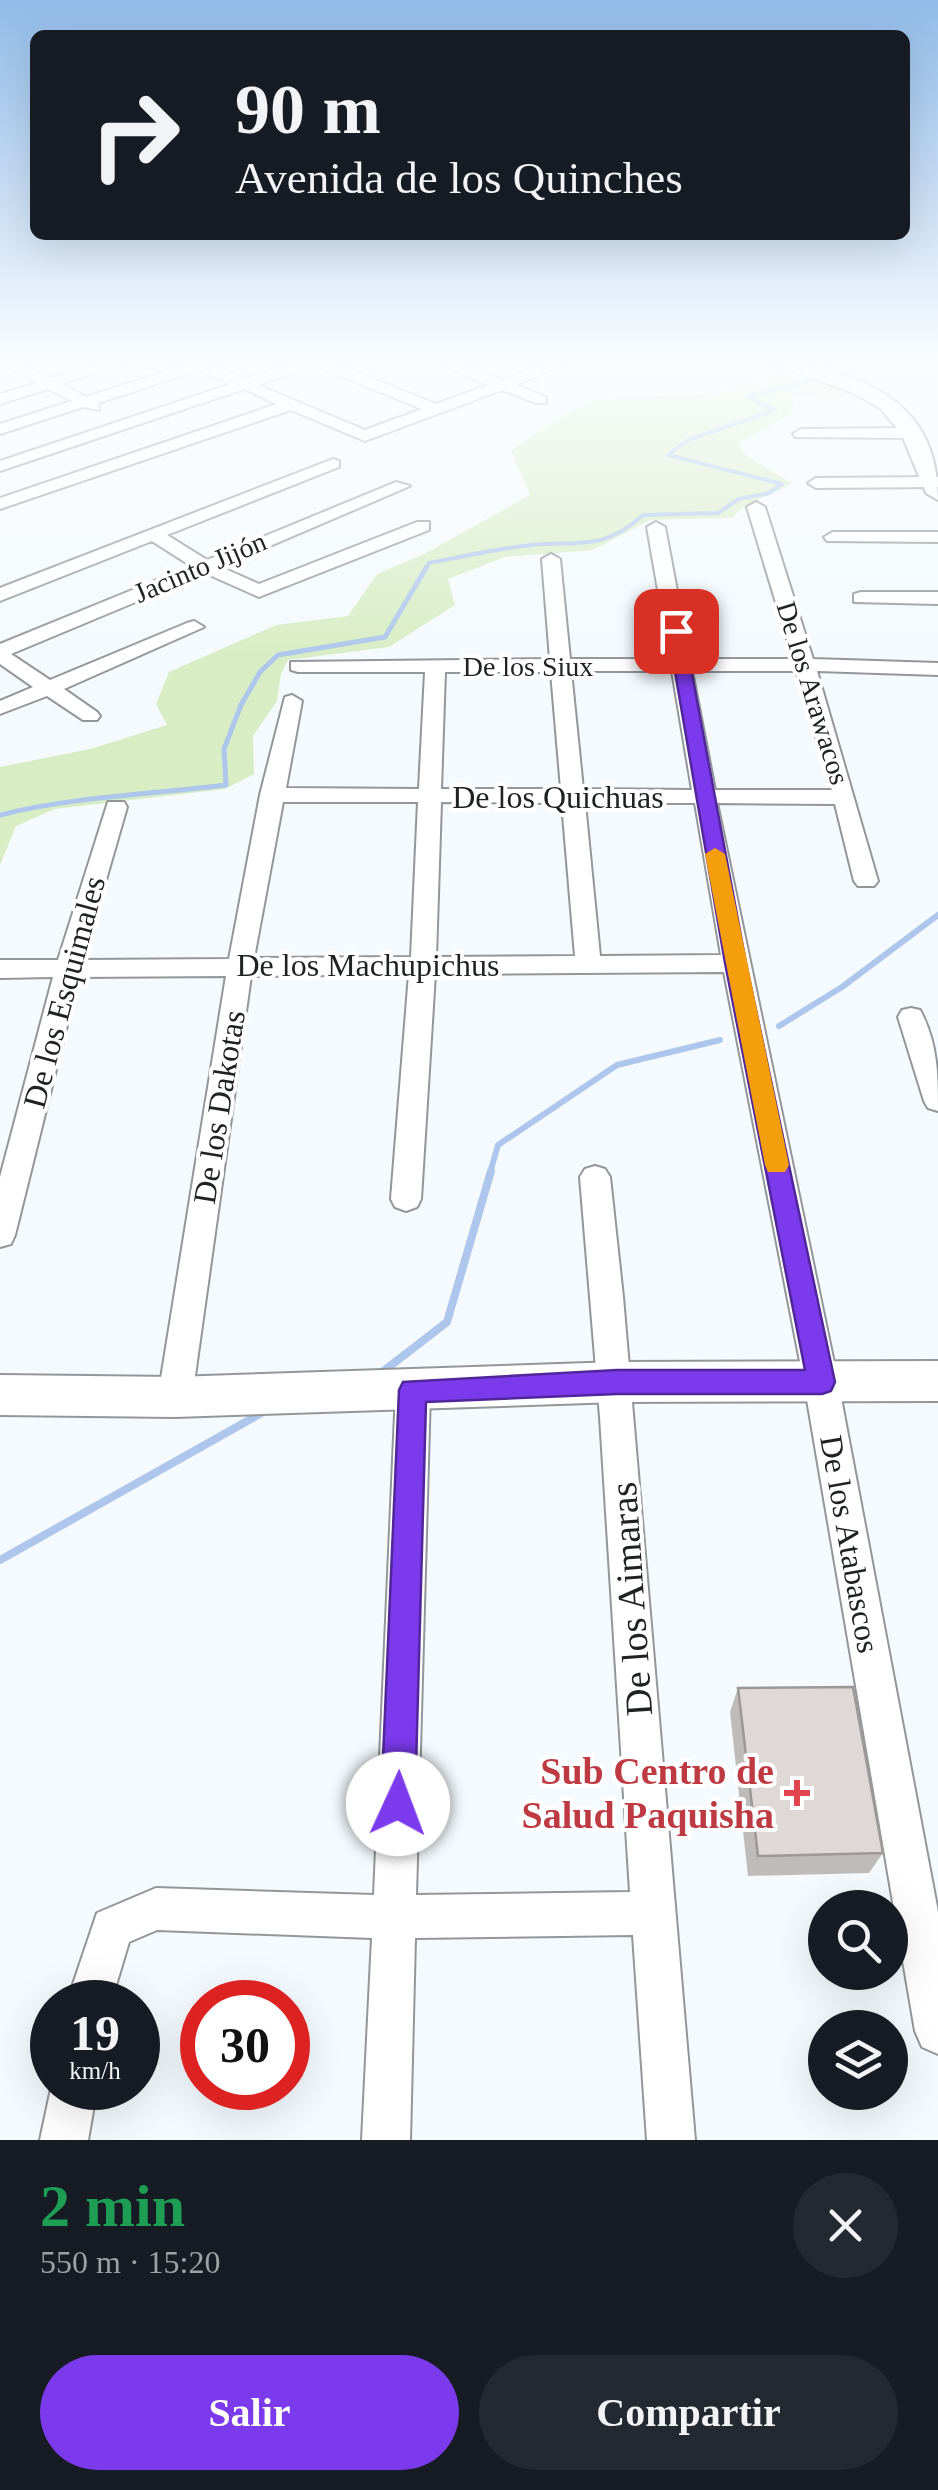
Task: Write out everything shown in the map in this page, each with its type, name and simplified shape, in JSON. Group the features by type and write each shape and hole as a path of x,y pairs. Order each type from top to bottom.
{"street":[{"path":"4,500 122,460"},
{"path":"816,483 936,486 924,460"},
{"path":"0,595 328,472"},
{"name":"Jacinto Jijón","path":"0,653 204,566 361,492 402,486"},
{"name":"De los Arawacos","path":"756,506 845,797 866,882"},
{"path":"156,536 248,589 269,590 422,526"},
{"name":"De los Atabascos","path":"656,527 735,963 822,1382 938,2031"},
{"path":"833,537 938,536"},
{"path":"551,559 564,667 588,964"},
{"path":"861,598 938,598"},
{"path":"0,708 194,626"},
{"path":"0,653 90,716"},
{"name":"De los Siux","path":"298,666 805,665 938,669"},
{"path":"406,1199 423,964 435,666"},
{"name":"De los Dakotas","path":"176,1397 240,966 292,701"},
{"name":"De los Quichuas","path":"271,795 845,797"},
{"name":"De los Esquimales","path":"0,1235 68,968 116,807"},
{"name":"De los Machupichus","path":"0,969 735,963"},
{"path":"911,1016 938,1100"},
{"name":"De los Aimaras","path":"595,1177 617,1382 651,1912 671,2140"},
{"path":"0,1395 176,1397 617,1382 938,1381"},
{"path":"386,2140 413,1390"},
{"path":"96,1980 112,1928 156,1909 394,1918 651,1912"},
{"path":"64,2140 70,2110"}],"green space":[{"path":"515,460 753,460 792,483 745,506 732,518 650,520 593,550 505,557 448,579 455,605 389,647 288,660 281,674 277,701 253,736 254,774 225,789 55,809 16,826 0,865 0,767 90,749 167,725 156,704 169,672 276,625 348,616 377,574 426,553 530,495"}],"building":[{"name":"Sub Centro de Salud Paquisha","path":"853,1687 883,1853 758,1856 738,1688"}],"waterway":[{"path":"424,571 429,563 488,552 599,540 628,527 643,515 718,513 739,499 769,493 782,484 687,460"},
{"path":"0,815 83,800 226,785 224,749 241,705 260,672 278,655 385,637 426,568"},
{"path":"779,1026 842,987 938,915"},
{"path":"490,1173 498,1145 617,1065 720,1040"},
{"path":"381,1373 447,1322 491,1171"},
{"path":"0,1560 265,1411"}],"slow traffic":[{"path":"715,854 777,1165"}],"place":[{"name":"Sub Centro de Salud Paquisha","path":"797,1793"}],"route":[{"path":"398,1804 413,1390 617,1382 822,1382 735,963 676,631"}]}
